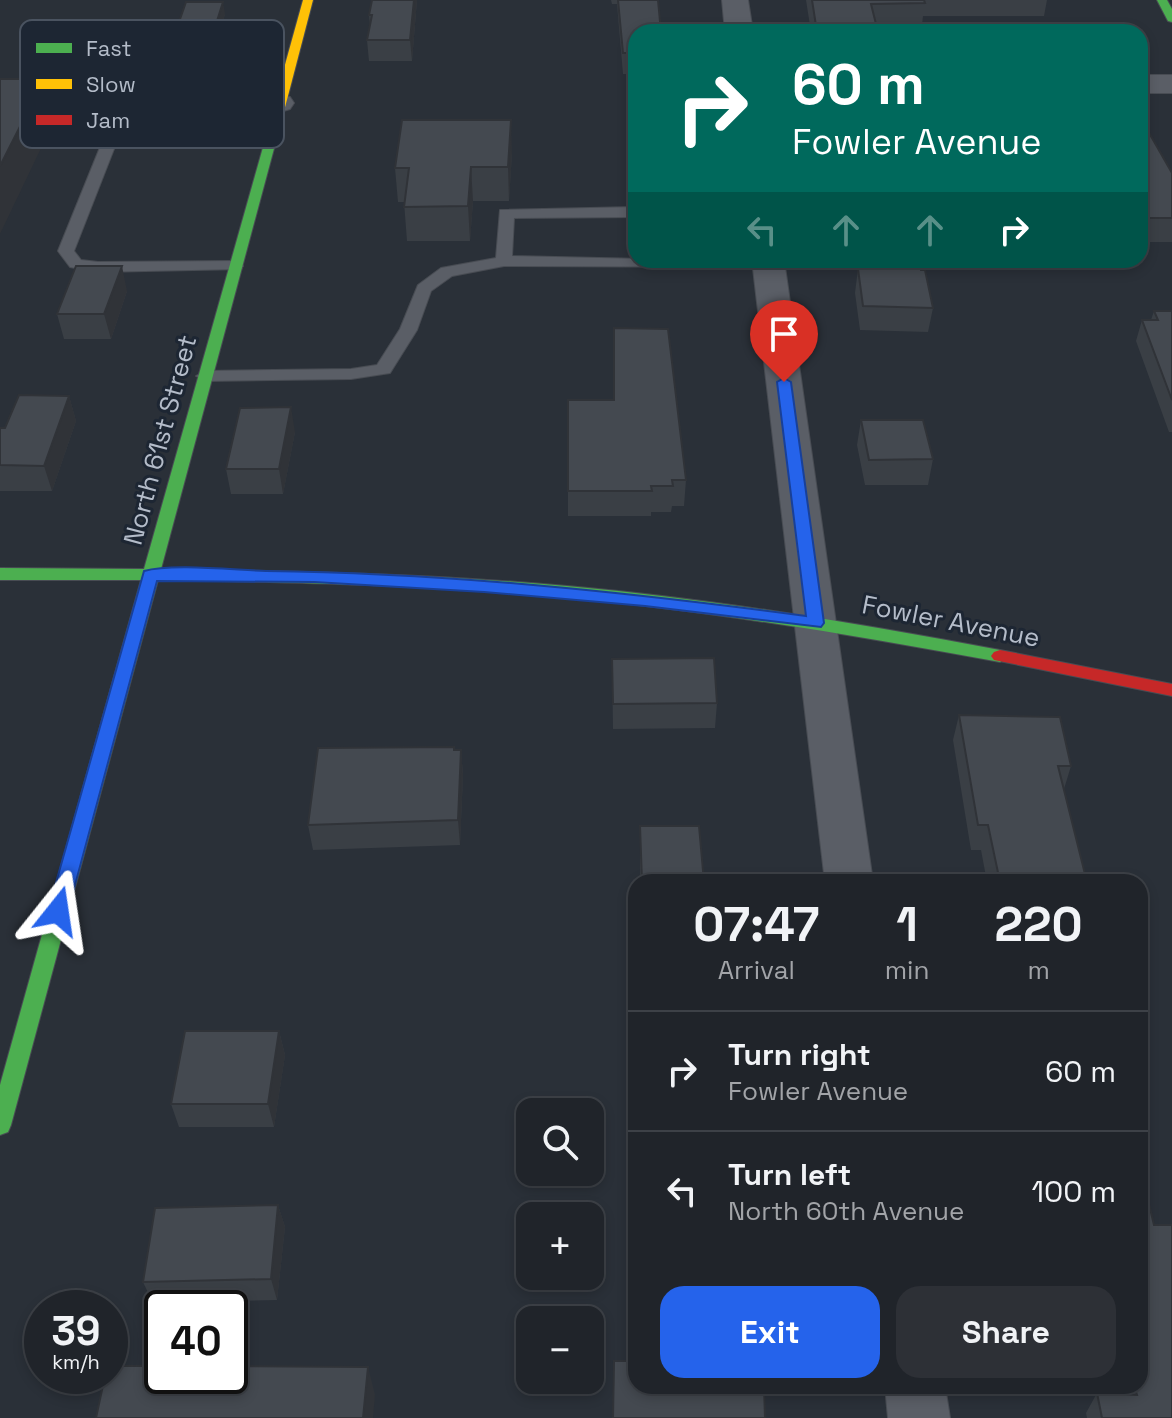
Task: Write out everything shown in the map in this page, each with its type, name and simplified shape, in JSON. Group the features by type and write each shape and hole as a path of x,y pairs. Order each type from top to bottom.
{"street":[{"name":"North 61st Street","path":"284,88 308,0"},
{"path":"735,0 738,24"},
{"path":"1162,0 1172,19"},
{"path":"1148,84 1172,84"},
{"path":"0,102 20,102"},
{"name":"North 61st Street","path":"0,1125 268,148"},
{"path":"769,268 848,874"},
{"name":"Fowler Avenue","path":"0,574 314,577 484,586 645,600 889,634 1172,690"},
{"path":"916,1394 919,1418"}],"lane":[{"path":"107,148 66,251 76,264 98,267 235,266"},
{"path":"504,261 506,213 628,212"},
{"path":"205,376 351,374 384,369 395,346 408,330 424,289 447,272 504,261 628,261"}],"building":[{"path":"372,0 414,0 410,40 367,40"},
{"path":"618,0 658,0 660,24 628,24 628,53 623,53"},
{"path":"812,0 924,0 925,3 871,4 876,24 816,24"},
{"path":"186,2 223,2 217,20 180,20"},
{"path":"0,79 20,79 20,126 0,166"},
{"path":"402,120 511,120 508,167 471,167 468,206 404,207 409,168 395,168"},
{"path":"1148,131 1172,173 1172,218 1148,218"},
{"path":"76,266 122,266 104,314 57,314"},
{"path":"858,269 925,270 933,308 863,306"},
{"path":"1154,311 1172,311 1172,400 1142,320 1158,320"},
{"path":"614,328 668,329 686,480 672,480 673,486 651,486 652,491 568,491 568,400 614,400"},
{"path":"19,395 69,396 44,466 0,465 0,428 5,428"},
{"path":"291,407 279,469 226,469 240,408"},
{"path":"861,420 923,420 933,459 869,460"},
{"path":"714,658 717,703 613,704 612,659"},
{"path":"959,715 1060,717 1071,766 1058,766 1085,874 998,874 988,825 978,825"},
{"path":"454,747 454,750 461,750 458,820 308,825 318,748"},
{"path":"640,826 699,826 703,874 642,874"},
{"path":"185,1031 279,1031 268,1104 171,1104"},
{"path":"1148,1200 1154,1225 1172,1225 1172,1418 1102,1418 1097,1394 1148,1394"},
{"path":"278,1205 271,1279 143,1282 155,1208"},
{"path":"614,1361 628,1361 628,1394 764,1394 765,1418 613,1418"},
{"path":"128,1366 144,1366 144,1394 248,1394 248,1366 368,1367 363,1418 96,1418 101,1394 128,1394"}],"traffic: fast":[{"path":"1162,0 1172,19"},
{"path":"0,1125 268,148"},
{"path":"0,574 285,577 498,586 731,611 1000,656"}],"traffic: slow":[{"path":"284,89 308,0"}],"traffic: jam":[{"path":"1000,656 1172,690"}],"route":[{"path":"58,911 150,575 314,577 484,586 645,600 815,623 784,382"}]}
